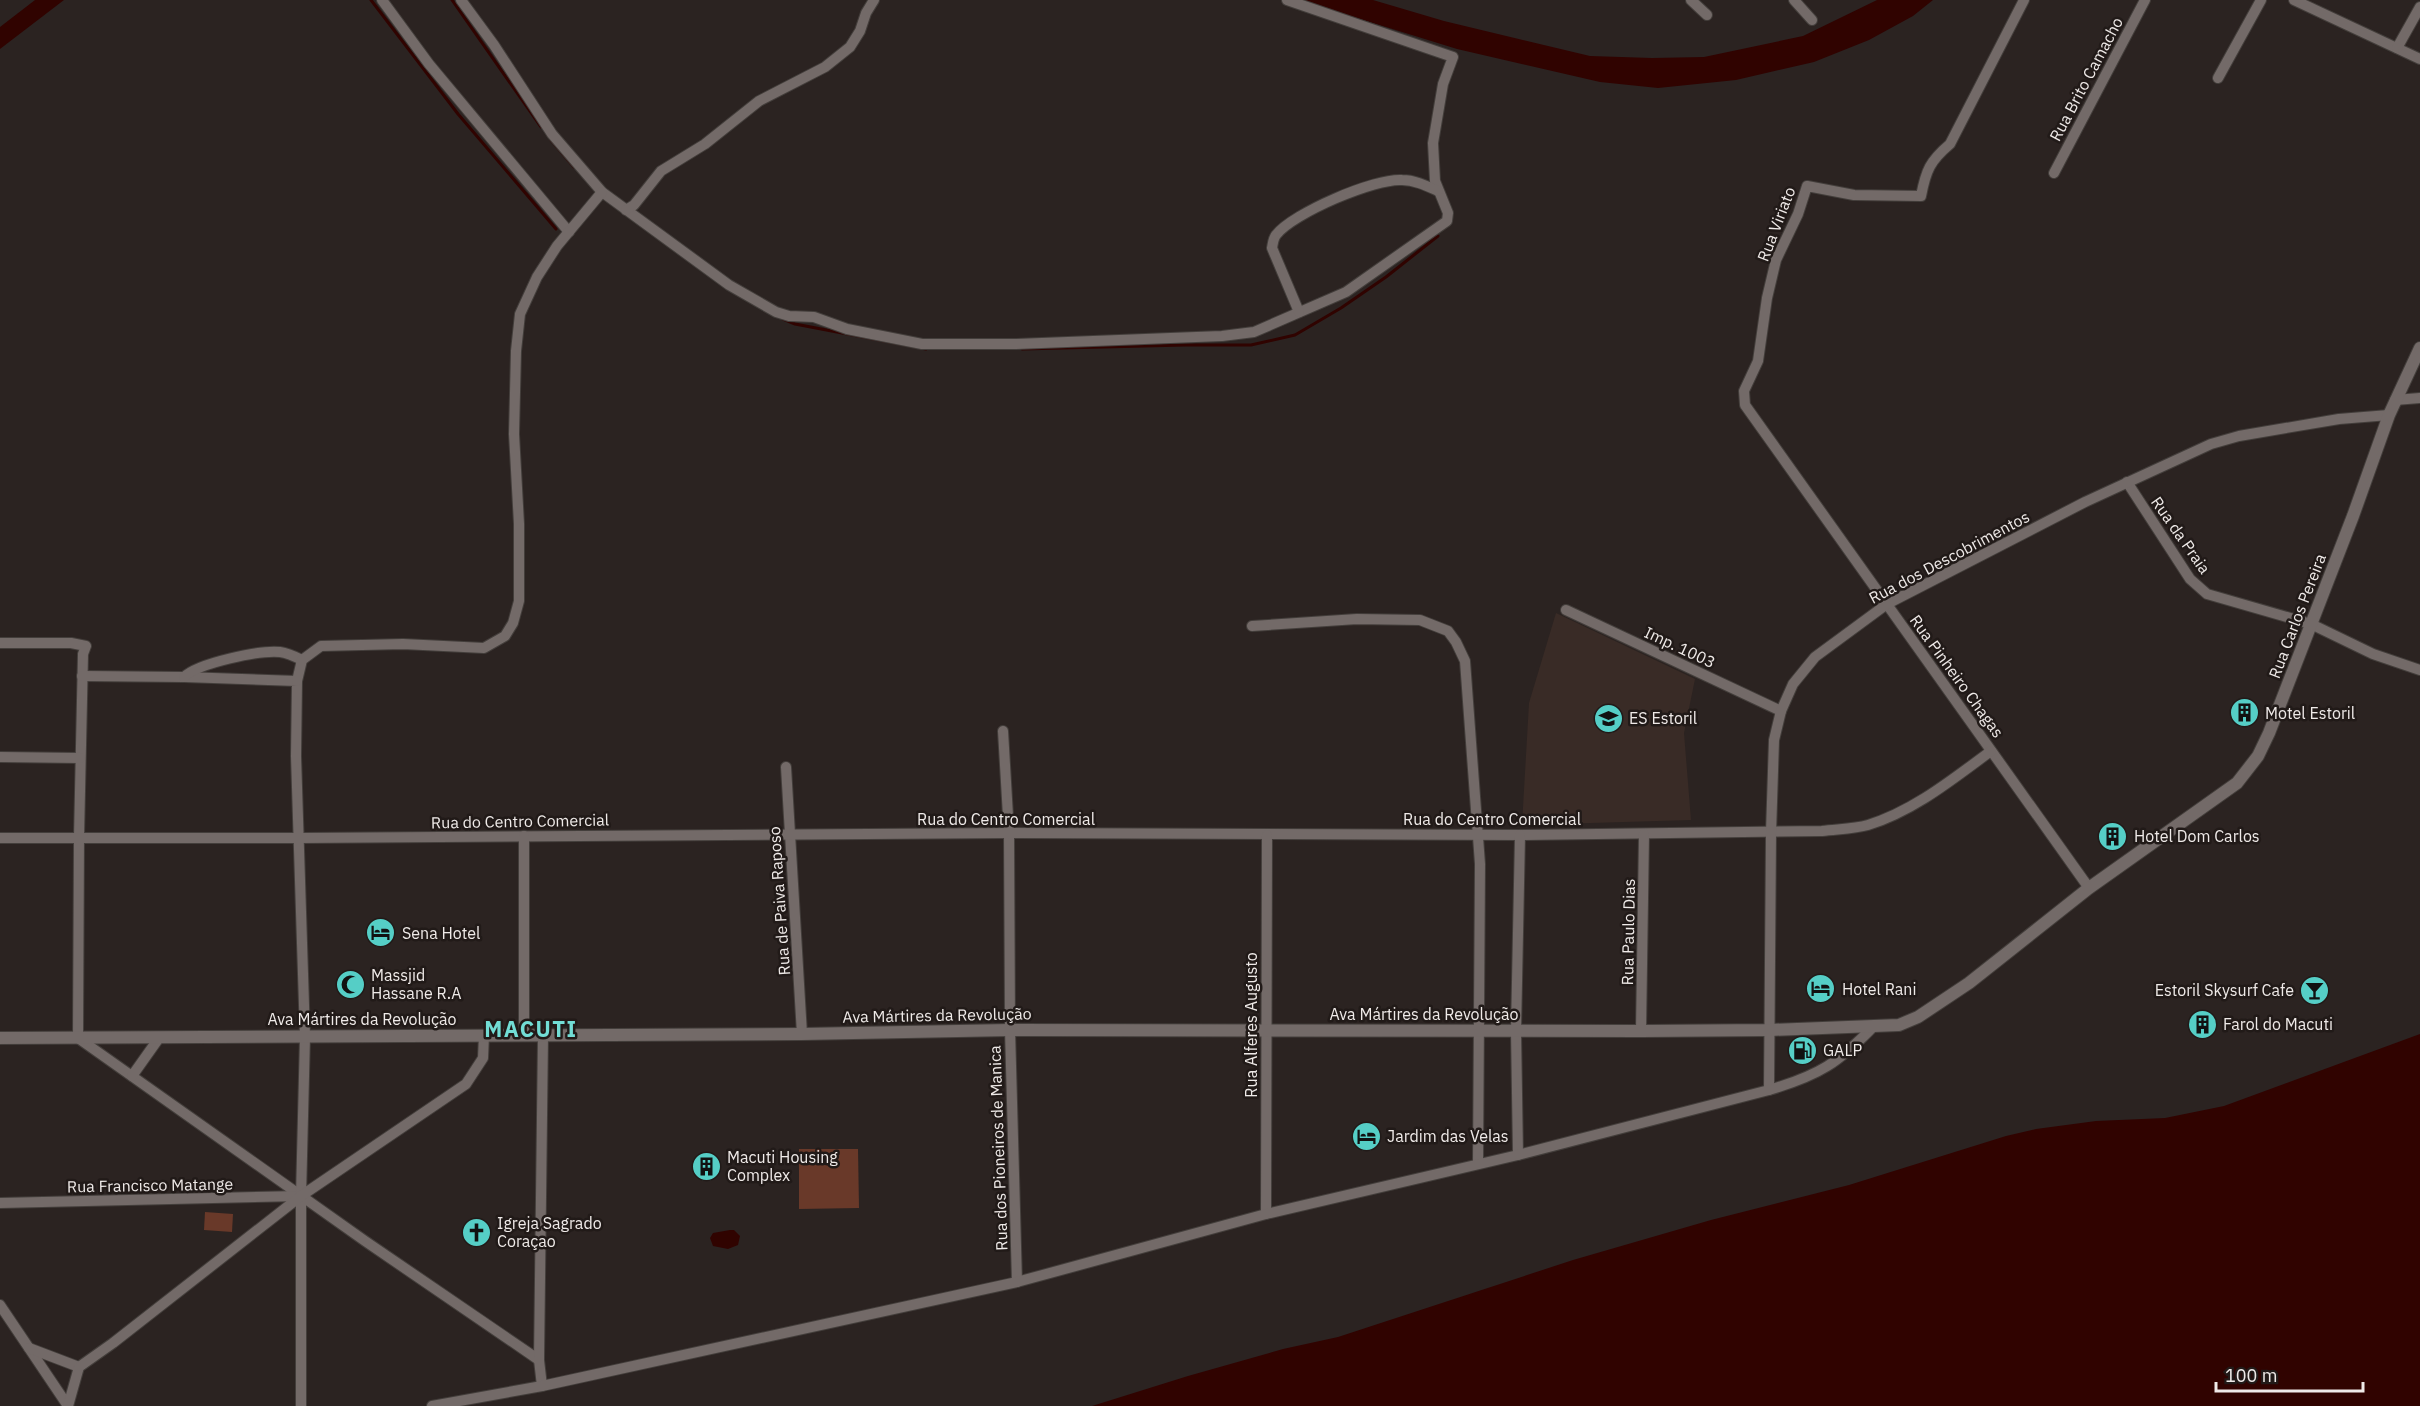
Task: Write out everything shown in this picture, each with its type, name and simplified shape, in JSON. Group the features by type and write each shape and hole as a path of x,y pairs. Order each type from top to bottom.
{"street":[{"path":"382,0 429,64 569,232"},
{"path":"461,0 494,45 552,134 602,192 626,210 729,285 776,312 789,316 814,317 847,329 922,344 1016,344 1222,336 1254,332 1346,292 1447,221 1448,213 1438,191 1432,162 1432,143 1443,84 1453,57 1287,0"},
{"path":"626,210 634,205 662,171 705,144 759,101 825,67 850,47 861,31 866,13 874,0"},
{"path":"1691,0 1707,15"},
{"path":"1794,0 1812,20"},
{"name":"Rua Viriato","path":"1744,391 1758,361 1767,298 1776,260 1798,214 1807,186 1854,195 1921,196 1926,171 1936,155 1950,144 2024,0"},
{"name":"Rua Brito Camacho","path":"2054,173 2145,0"},
{"path":"2218,78 2261,0"},
{"path":"2294,0 2420,59"},
{"path":"2397,48 2420,7"},
{"path":"1299,312 1272,248 1274,238 1282,229 1318,208 1362,187 1402,179 1438,191"},
{"path":"301,1406 301,1196 305,1036 297,681 302,660 321,646 403,644 484,648 505,636 513,622 519,601 519,524 514,434 516,351 520,314 537,277 569,232 602,192"},
{"name":"Rua Carlos Pereira","path":"1875,1025 1899,1025 1918,1017 1969,983 2089,888 2237,783 2248,770 2269,733 2353,516 2389,415 2420,348"},
{"name":"Rua Pinheiro Chagas","path":"1744,391 1745,405 2089,888"},
{"path":"2395,400 2420,398"},
{"name":"Rua dos Descobrimentos","path":"1769,1090 1774,740 1781,711 1792,684 1815,657 1887,604 2127,482 2211,444 2339,419 2389,415"},
{"name":"Rua da Praia","path":"2127,482 2190,579 2207,594 2311,624 2373,654 2420,670"},
{"name":"Imp. 1003","path":"1566,610 1781,711"},
{"path":"1252,626 1357,620 1420,620 1448,631 1465,661 1480,897 1478,1163"},
{"path":"0,643 71,643 86,646 82,676 80,758 78,1038 301,1196 539,1360"},
{"path":"184,677 203,666 261,654 280,652 302,660"},
{"path":"82,676 297,681"},
{"name":"Rua dos Pioneiros de Manica","path":"1004,731 1009,833 1010,1030 1017,1282"},
{"name":"Rua do Centro Comercial","path":"0,838 1009,833 1520,835 1822,831 1868,825 1899,812 1939,789 1991,751"},
{"path":"0,757 80,758"},
{"name":"Rua de Paiva Raposo","path":"786,767 802,1034"},
{"name":"Rua Paulo Dias","path":"1641,1031 1644,834"},
{"name":"Rua Alferes Augusto","path":"1266,1214 1267,835"},
{"path":"1518,1155 1516,1031 1520,835"},
{"path":"524,836 524,1036"},
{"path":"432,1406 542,1386 1017,1282 1266,1214 1518,1155 1769,1090 1804,1080 1832,1065 1875,1025"},
{"name":"Ava Mártires da Revolução","path":"0,1038 802,1034 1010,1030 1641,1031 1770,1030 1875,1025"},
{"path":"68,1406 79,1367 301,1196 466,1084 483,1058 484,1035"},
{"path":"542,1386 539,1360 543,1035"},
{"path":"132,1076 159,1038"},
{"name":"Rua Francisco Matange","path":"0,1203 301,1196"},
{"path":"0,1305 68,1406"},
{"path":"29,1348 79,1367"}],"shaded area":[{"path":"35,0 64,0 0,49 0,27"},
{"path":"1299,0 1373,0 1444,21 1590,56 1652,58 1704,57 1803,36 1877,0 1933,0 1913,16 1869,40 1814,62 1736,80 1658,88 1600,82 1457,49"},
{"name":"ES Estoril","path":"1556,613 1695,679 1684,733 1691,820 1522,825 1529,703"},
{"path":"2420,1034 2420,1406 1092,1406 1283,1349 1338,1337 1573,1260 1711,1220 1849,1185 2006,1136 2036,1129 2096,1121 2165,1118 2224,1106"},
{"path":"799,1149 858,1149 859,1208 799,1209"},
{"path":"205,1212 233,1214 232,1232 204,1230"},
{"path":"734,1230 740,1236 738,1245 728,1249 713,1246 710,1238 713,1233"}],"waterway":[{"path":"371,0 458,114 556,229"},
{"path":"452,0 541,127"},
{"path":"551,140 574,167"},
{"path":"1022,349 1251,345 1295,335 1341,308 1386,277 1438,236"},
{"path":"783,319 795,324 926,349"}],"place":[{"name":"Motel Estoril","path":"2244,713"},
{"name":"ES Estoril","path":"1608,718"},
{"name":"Hotel Dom Carlos","path":"2113,836"},
{"name":"Sena Hotel","path":"381,933"},
{"name":"Massjid Hassane R.A","path":"350,984"},
{"name":"Hotel Rani","path":"1821,989"},
{"name":"Estoril Skysurf Cafe","path":"2315,990"},
{"name":"Farol do Macuti","path":"2202,1024"},
{"name":"GALP","path":"1802,1050"},
{"name":"Jardim das Velas","path":"1366,1136"},
{"name":"Macuti Housing Complex","path":"706,1166"},
{"name":"Igreja Sagrado Coraçao","path":"476,1232"}],"district":[{"name":"MACUTI","path":"531,1029"}]}
